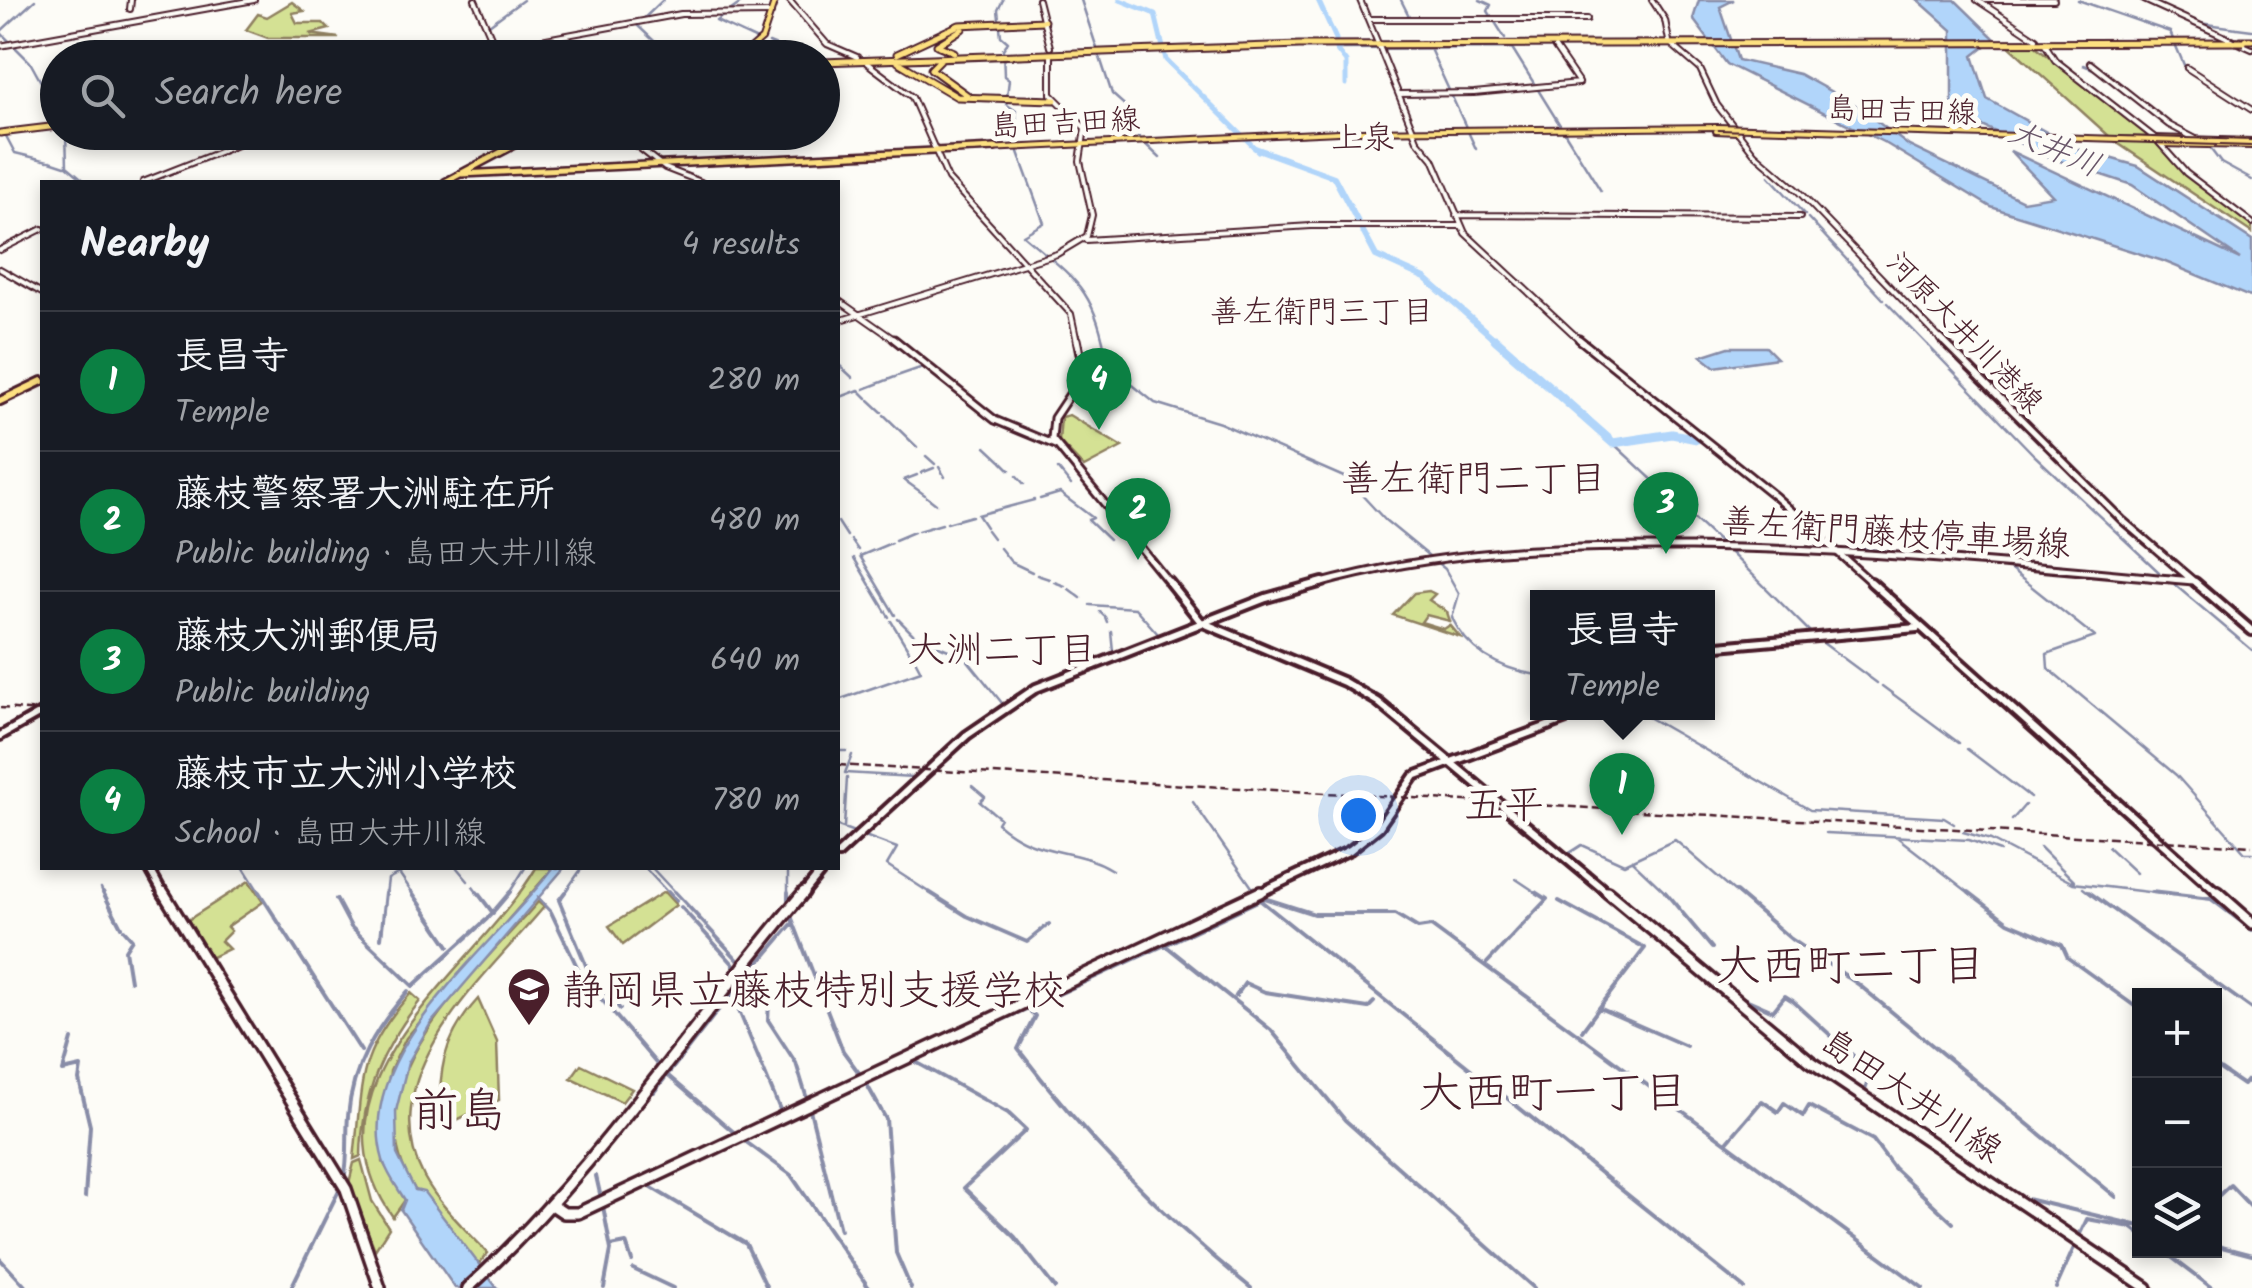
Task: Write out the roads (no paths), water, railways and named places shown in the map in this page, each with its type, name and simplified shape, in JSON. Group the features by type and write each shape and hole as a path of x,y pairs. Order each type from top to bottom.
{"highway":[{"path":"997,53 951,52 937,46 971,25 1044,21"},
{"path":"840,60 904,52 959,25 1044,21"},
{"path":"845,59 1168,47 2168,41 2252,44"},
{"path":"840,61 997,53"},
{"path":"997,53 946,59 930,67 970,96 1055,100"},
{"path":"840,62 901,62 961,98 1055,100"},
{"path":"0,132 40,127"}],"main road":[{"path":"761,40 775,0"},
{"path":"1669,127 1736,132"},
{"name":"島田吉田線","path":"464,173 1412,128 1718,127 2252,143"},
{"path":"2155,138 2252,143"},
{"path":"2160,144 2252,143"},
{"path":"450,180 507,150"},
{"path":"0,401 40,382"}],"street":[{"path":"130,9 131,0"},
{"path":"0,46 254,0"},
{"path":"475,0 491,40"},
{"path":"790,0 824,40"},
{"path":"1038,0 1050,47"},
{"path":"1360,0 1412,128 1433,159 1460,226 1481,248 1582,342 1776,497 2252,923"},
{"name":"河原大井川港線","path":"1652,0 1665,20 1670,42 1700,68 1736,132 2037,438 2252,631"},
{"path":"1976,0 2036,39"},
{"path":"1985,0 2054,0"},
{"path":"2144,0 2252,44"},
{"path":"533,40 678,14 771,14"},
{"path":"1368,19 1587,19"},
{"path":"2044,44 2055,60 2155,138 2186,173 2252,223"},
{"path":"1399,94 1474,93 1579,82 1555,48"},
{"path":"840,50 857,57"},
{"path":"1051,55 1055,100 1082,122 1080,163 1094,222 1084,240"},
{"path":"2090,62 2169,126 2203,142"},
{"path":"867,63 916,102 951,182 1074,318 1083,356 1082,380 1051,425 1055,445"},
{"path":"2186,68 2252,110"},
{"path":"148,180 224,150"},
{"path":"643,150 661,164 697,180"},
{"path":"1456,216 1800,217"},
{"path":"840,320 1025,264 1084,240 1355,226 1460,226"},
{"path":"0,250 40,230"},
{"path":"0,269 40,292"},
{"path":"840,301 863,314 996,420 1055,445"},
{"name":"島田大井川線","path":"1055,445 1201,622 1362,692 1810,1061 2147,1288"},
{"name":"善左衛門藤枝停車場線","path":"840,852 967,735 1018,698 1078,668 1201,622 1328,581 1497,549 1831,549 2193,581"},
{"path":"1715,646 1918,628"},
{"path":"0,736 40,713"},
{"path":"554,1207 564,1214 578,1214 1350,850 1379,827 1414,776 1563,720"},
{"path":"150,870 172,913 184,922 194,948 343,1184 380,1288"},
{"path":"468,1288 554,1207 822,870"}],"water":[{"name":"大井川","path":"1699,0 1734,0 1720,7 1738,60 1799,74 1857,106 1909,146 2023,201 2053,196 2010,151 2240,259 2132,185 2054,159 1952,112 1952,30 1918,0 1955,0 1995,39 1973,56 1987,99 2077,149 2138,166 2252,240 2252,298 2163,261 1991,207 1885,143 1727,64 1693,19"},
{"path":"1729,347 1766,347 1777,358 1715,367 1701,356"},
{"path":"551,870 562,870 431,1023 408,1063 396,1111 397,1154 415,1190 424,1192 497,1288 455,1288 401,1210 405,1200 383,1160 379,1120 388,1080 407,1041 465,966"}],"waterway":[{"path":"35,0 0,32 30,62 40,80"},
{"path":"489,25 523,0"},
{"path":"653,40 637,25 663,0"},
{"path":"745,0 716,21 757,40"},
{"path":"1003,0 998,10 1001,36 1008,42 1003,49 1004,76 1009,80 1006,104 1016,111 1018,152 1044,223 1023,235 1082,290 1097,319 1108,365 1155,403 1220,423 1346,478 1385,520 1445,569 1459,594 1452,618 1467,641 1498,664 1530,673"},
{"path":"1081,0 1112,94 1130,110 1139,138 1160,158"},
{"path":"1120,0 1155,14 1166,60 1258,151"},
{"path":"1318,0 1336,39"},
{"path":"1401,0 1409,16"},
{"path":"1480,0 1491,5 1488,11 1505,38"},
{"path":"2078,0 2170,32 2184,65"},
{"path":"2199,23 2252,30"},
{"path":"1340,48 1336,49 1346,62 1346,84"},
{"path":"1340,49 1512,48 1601,191"},
{"path":"1431,51 1476,149"},
{"path":"2083,65 2096,70"},
{"path":"2143,102 2168,122"},
{"path":"6,136 15,153 48,161"},
{"path":"2209,147 2221,163 2252,180"},
{"path":"1255,148 1334,177 1376,256 1425,278 1498,342"},
{"path":"67,150 67,166 84,180"},
{"path":"50,161 65,166"},
{"path":"1769,176 1805,215"},
{"path":"1808,218 1883,299"},
{"path":"1887,303 2033,454 2159,572"},
{"path":"1495,339 1613,443 1672,434 1697,439"},
{"path":"840,366 853,378"},
{"path":"897,376 923,367"},
{"path":"864,389 895,377"},
{"path":"840,397 859,390 867,398"},
{"path":"869,400 882,412"},
{"path":"884,415 917,447"},
{"path":"1613,443 1720,543"},
{"path":"986,447 1001,461"},
{"path":"926,456 935,464"},
{"path":"1002,462 1010,470"},
{"path":"939,467 945,477"},
{"path":"921,473 934,468"},
{"path":"1058,469 1071,485"},
{"path":"917,475 904,480 925,495"},
{"path":"1017,476 1024,484"},
{"path":"1040,499 1060,493 1093,518 1088,520 1109,540"},
{"path":"927,497 936,504"},
{"path":"986,527 978,515 1034,500"},
{"path":"947,523 972,516"},
{"path":"918,531 942,524"},
{"path":"840,525 847,536"},
{"path":"987,530 993,538"},
{"path":"895,540 914,532"},
{"path":"851,540 858,550"},
{"path":"891,543 860,556 895,615"},
{"path":"1850,547 1944,557"},
{"path":"1000,548 1011,562 1032,572"},
{"path":"1729,551 1812,634"},
{"path":"854,558 870,585"},
{"path":"2007,567 2095,637 2047,654 2048,668 2176,775 2245,853 2252,853"},
{"path":"1037,575 1049,579"},
{"path":"1054,582 1065,586"},
{"path":"2175,585 2252,650"},
{"path":"871,587 889,617"},
{"path":"1069,589 1081,598"},
{"path":"1090,605 1135,608 1158,634"},
{"path":"1100,612 1104,616"},
{"path":"1105,617 1107,622"},
{"path":"898,619 915,636 965,657 1002,703"},
{"path":"891,621 911,654"},
{"path":"1111,631 1113,651"},
{"path":"1819,640 1877,683"},
{"path":"840,699 921,671 913,656"},
{"path":"1882,686 1959,743"},
{"path":"1653,720 1810,810 1944,818 1954,824"},
{"path":"1967,749 2030,797"},
{"path":"840,751 846,751"},
{"path":"852,755 845,773 913,777"},
{"path":"844,827 847,778"},
{"path":"972,786 985,797 980,802 1000,818 997,823 1012,834 1112,870"},
{"path":"1193,802 1254,890"},
{"path":"2012,820 2025,805"},
{"path":"1527,822 1568,854 1582,845 1624,864 1675,840 1739,895"},
{"path":"840,827 897,848 887,865 933,895"},
{"path":"1963,832 1991,840 2073,883 2173,895"},
{"path":"1826,833 1969,840 2000,851"},
{"path":"1897,837 1972,895"},
{"path":"2157,845 2212,895"},
{"path":"2040,847 2075,882"},
{"path":"2108,847 2136,873"},
{"path":"1632,861 1666,893"},
{"path":"245,870 261,895"},
{"path":"459,870 468,881"},
{"path":"510,892 524,870"},
{"path":"563,895 581,870"},
{"path":"647,870 670,895"},
{"path":"654,870 677,895"},
{"path":"788,870 788,903"},
{"path":"386,895 388,879 399,873 414,895"},
{"path":"1516,879 1540,895"},
{"path":"473,887 479,895"},
{"path":"101,888 104,895"},
{"path":"2083,888 2092,895"},
{"path":"103,892 121,927"},
{"path":"259,892 361,1051"},
{"path":"381,938 386,892"},
{"path":"412,892 449,946"},
{"path":"477,892 493,912"},
{"path":"493,912 510,892"},
{"path":"565,892 559,900 590,975 620,1009"},
{"path":"668,892 676,901"},
{"path":"675,892 739,961"},
{"path":"929,892 967,916 1027,942 1049,924"},
{"path":"1487,963 1547,899 1536,892"},
{"path":"1736,892 1791,939 1858,984 2116,1197"},
{"path":"1969,892 2008,922 2062,945 2068,958 2132,1004"},
{"path":"2089,892 2252,1009"},
{"path":"2151,892 2211,899 2252,930"},
{"path":"2210,892 2214,896"},
{"path":"1666,893 1712,948"},
{"path":"538,898 551,912 581,975 660,1068"},
{"path":"1165,945 1264,898 1314,914 1395,914 1418,928 1431,926 1923,1288"},
{"path":"336,899 351,927 413,986 493,912"},
{"path":"1261,901 1744,1288"},
{"path":"1559,901 1645,948 1599,1008"},
{"path":"681,907 735,966"},
{"path":"791,916 843,1051 862,1077"},
{"path":"736,989 792,924"},
{"path":"124,930 132,939 125,950 130,981"},
{"path":"911,1288 896,1253 886,1119 866,1083 1165,945"},
{"path":"1165,945 1271,1030 1345,1120 1534,1288"},
{"path":"1713,974 1741,997 1773,1011 1785,996 1793,1001 1871,1072 1864,1093"},
{"path":"1236,996 1245,983 1265,992 1368,1008 1374,1002"},
{"path":"736,989 769,1003 768,1020 796,1063 808,1102"},
{"path":"736,989 732,994 781,1112"},
{"path":"344,1179 350,1098 360,1064 376,1034 408,991"},
{"path":"667,1075 730,995"},
{"path":"1582,1031 1599,1008"},
{"path":"1599,1008 1686,1046"},
{"path":"1030,1011 1035,1016 1018,1049 1044,1082 1128,1176 1251,1288"},
{"path":"72,1039 63,1071 81,1067 79,1080 90,1126 85,1197"},
{"path":"914,1061 1008,1113 1026,1130 964,1188 1015,1237 1055,1288"},
{"path":"2222,1071 2243,1085 2247,1080 2252,1084"},
{"path":"654,1092 667,1075"},
{"path":"667,1075 736,1134"},
{"path":"1727,1142 1762,1101 1778,1112 1784,1103 1803,1116 1809,1106 1873,1140 1894,1168 1953,1223"},
{"path":"810,1110 840,1230"},
{"path":"742,1139 791,1175 869,1288"},
{"path":"596,1176 601,1198"},
{"path":"2222,1192 2230,1185 2252,1208"},
{"path":"291,1288 341,1186"},
{"path":"652,1188 746,1244 767,1288"},
{"path":"2027,1199 2132,1224"},
{"path":"603,1206 611,1250 604,1288"},
{"path":"2079,1236 2087,1219 2132,1228"},
{"path":"611,1246 626,1243 632,1261"},
{"path":"2056,1288 2076,1243"},
{"path":"2222,1247 2252,1255"},
{"path":"2173,1258 2212,1288"},
{"path":"0,1259 27,1288"},
{"path":"633,1269 673,1288"},
{"path":"740,1288 756,1288"}],"railway":[{"path":"0,708 40,711"},
{"path":"840,765 2252,846"}],"place":[{"name":"藤枝市立大洲小学校","path":"1099,430"},
{"name":"藤枝大洲郵便局","path":"1666,554"},
{"name":"藤枝警察署大洲駐在所","path":"1138,560"},
{"name":"長昌寺","path":"1622,835"},
{"name":"静岡県立藤枝特別支援学校","path":"529,1027"}],"district":[{"name":"上泉","path":"1363,137"},
{"name":"善左衛門三丁目","path":"1322,311"},
{"name":"善左衛門二丁目","path":"1474,478"},
{"name":"大洲二丁目","path":"1002,649"},
{"name":"五平","path":"1504,804"},
{"name":"大西町二丁目","path":"1851,964"},
{"name":"大西町一丁目","path":"1553,1091"},
{"name":"前島","path":"459,1109"}]}
